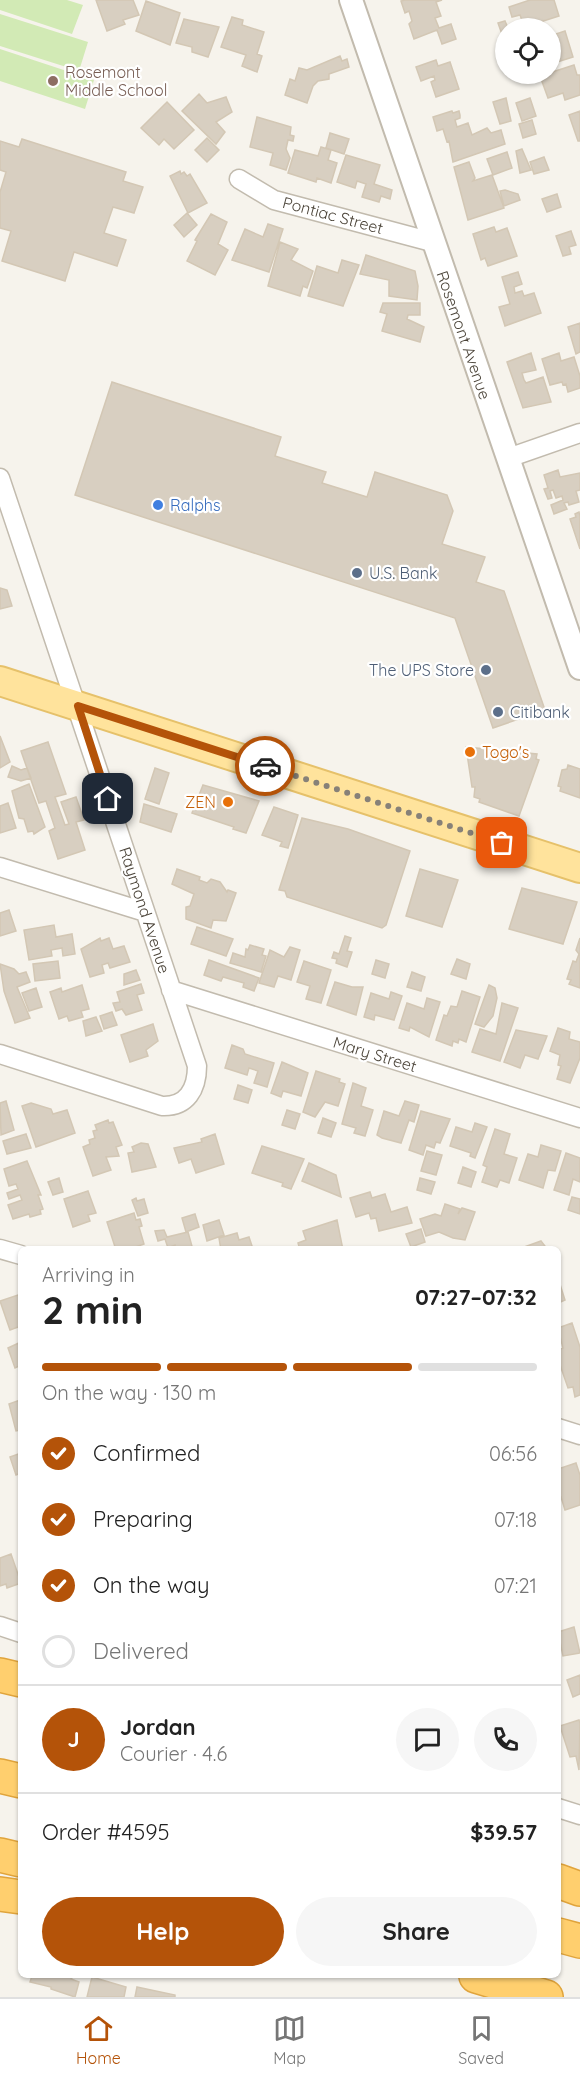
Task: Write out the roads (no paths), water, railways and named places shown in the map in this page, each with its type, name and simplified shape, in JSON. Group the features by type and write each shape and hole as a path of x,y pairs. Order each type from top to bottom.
{"highway":[{"path":"0,1675 18,1679"},
{"path":"0,1776 18,1780"},
{"path":"0,1855 18,1859"},
{"path":"561,1882 580,1889"},
{"path":"0,1894 18,1897"},
{"path":"561,1936 580,1941"},
{"path":"483,1978 546,1997"}],"main road":[{"path":"0,681 580,868"}],"street":[{"name":"Rosemont Avenue","path":"351,0 432,242 580,668"},
{"name":"Pontiac Street","path":"239,178 274,200 432,242"},
{"path":"508,458 580,433"},
{"name":"Raymond Avenue","path":"0,1054 150,1103 171,1106 183,1102 192,1092 197,1077 197,1066 78,706 2,488"},
{"path":"0,867 145,912"},
{"name":"Mary Street","path":"171,990 580,1118"},
{"path":"0,1249 18,1255"},
{"path":"561,1429 580,1435"},
{"path":"0,1626 18,1631"},
{"path":"561,1809 580,1815"}],"place":[{"name":"Rosemont Middle School","path":"53,81"},
{"name":"Ralphs","path":"158,505"},
{"name":"U.S. Bank","path":"357,573"},
{"name":"The UPS Store","path":"486,670"},
{"name":"Citibank","path":"498,712"},
{"name":"Togo's","path":"470,752"},
{"name":"ZEN","path":"228,802"}]}
